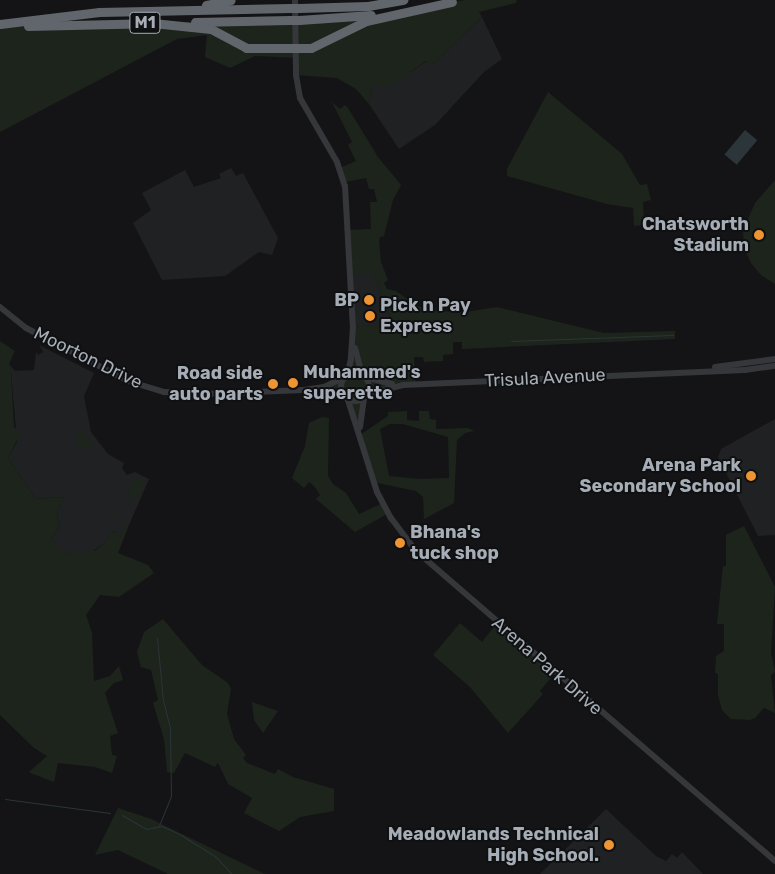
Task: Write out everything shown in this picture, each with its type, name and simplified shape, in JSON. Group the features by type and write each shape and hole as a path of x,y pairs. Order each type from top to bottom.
{"highway":[{"path":"153,10 231,0"},
{"path":"364,0 383,0"},
{"name":"M1","path":"0,25 153,23 368,6 403,0"},
{"name":"M1","path":"0,25 89,13 153,10 295,12 364,16 462,0"},
{"path":"153,23 210,30 246,48 296,48 322,45 373,19 452,2"}],"street":[{"name":"Arena Park Drive","path":"295,12 297,84 302,104 334,156 345,186 353,332 363,375 369,386 360,440"},
{"name":"Moorton Drive","path":"0,307 34,332 128,381 155,390 189,394 304,390 324,387 346,376"},
{"name":"Arena Park Drive","path":"353,332 346,376 341,386 347,398 371,478 386,510 426,562 775,861"},
{"name":"Trisula Avenue","path":"687,372 775,359"},
{"name":"Trisula Avenue","path":"363,375 381,383 403,385 687,372 775,366"},
{"path":"346,376 363,375"},
{"name":"Trisula Avenue","path":"366,396 403,385"},
{"name":"Moorton Drive","path":"304,390 347,398"},
{"path":"347,398 366,396"}],"shaded area":[{"path":"465,0 517,0 516,3 479,12 482,17 432,65 426,61 391,86 372,85 369,104 356,89 337,78 296,75 296,58 255,56 230,68 205,57 207,35 177,39 0,132 0,27 364,17"},
{"path":"482,17 502,59 484,72 435,125 399,149 369,104 372,85 391,85 427,61 432,65"},
{"path":"548,92 622,154 640,185 647,184 651,200 643,202 644,225 634,226 633,208 607,204 507,176 507,169"},
{"path":"332,102 340,109 345,105 348,108 378,157 401,185 393,200 384,236 380,237 379,242 381,262 388,280 384,283 387,289 396,291 417,306 434,311 465,312 497,307 604,333 675,331 675,339 462,349 462,342 453,342 453,354 443,355 443,361 424,362 423,357 414,357 416,385 368,395 362,408 360,435 388,416 388,412 407,411 407,420 419,421 419,411 429,411 430,419 436,420 436,429 468,428 474,431 465,433 457,440 454,503 424,519 423,497 416,491 373,482 348,400 324,392 324,387 346,376 353,327 393,323 373,273 352,274 349,230 371,229 370,202 377,202 374,189 369,189 366,178 345,182 340,168 356,161 348,145 352,142","holes":["390,424 403,424 448,437 449,478 419,479 389,476 380,429"]},
{"path":"745,130 757,140 737,165 724,155"},
{"path":"231,168 236,176 243,173 278,238 272,255 259,252 225,276 162,280 133,223 151,210 142,193 185,170 194,187 221,178 219,174"},
{"name":"Chatsworth Stadium","path":"775,180 775,284 761,275 751,263 744,248 743,230 755,203"},
{"path":"373,272 393,324 353,327 352,274"},
{"path":"0,341 15,351 9,364 15,371 11,372 14,427 21,432 8,458 36,499 64,497 57,513 59,528 51,540 57,543 55,548 73,555 75,550 87,555 89,549 94,551 106,542 111,531 121,534 125,523 129,525 118,553 148,565 154,573 119,597 100,595 86,615 92,633 94,681 110,676 119,666 123,680 114,683 105,693 118,733 110,736 112,755 117,756 112,773 95,767 58,763 54,782 29,772 47,756 34,748 0,715"},
{"path":"39,345 94,373 84,396 91,432 108,454 124,463 122,468 127,475 135,472 149,479 129,525 125,524 121,535 113,531 106,542 87,555 73,555 54,548 51,540 59,528 57,513 64,497 36,499 8,458 17,442 11,371 34,370 36,352 38,355 43,352"},
{"path":"322,417 329,418 328,476 333,484 346,493 359,514 383,503 389,513 355,532 316,499 320,495 314,486 309,482 304,488 292,478 305,446 309,423"},
{"name":"Arena Park Secondary School","path":"775,419 775,535 758,536 718,457 721,449"},
{"path":"82,430 93,446 85,451 74,436"},
{"path":"135,477 145,481 138,500 128,496"},
{"path":"744,526 775,587 771,653 775,672 771,675 775,713 764,708 755,718 750,720 731,719 722,710 718,695 718,674 715,673 716,656 724,651 724,624 717,624 723,566 726,566 726,535"},
{"path":"163,619 202,665 228,683 231,689 227,714 234,739 246,755 243,758 247,763 275,774 278,769 293,777 334,789 334,811 300,817 279,831 244,813 252,798 228,784 218,763 215,767 185,753 174,773 167,772 164,739 153,703 158,700 151,670 141,667 137,652 144,632"},
{"path":"460,623 482,642 497,623 555,673 540,691 543,694 508,733 470,687 433,655"},
{"path":"252,702 278,711 263,733 254,720"},
{"path":"118,808 151,819 265,874 168,874 118,850 95,855"},
{"name":"Meadowlands Technical High School.","path":"606,809 656,856 666,861 672,854 677,858 682,852 703,874 540,874"}],"waterway":[{"path":"511,341 673,335"},
{"path":"157,638 163,700 170,728 171,796 159,826"},
{"path":"5,799 110,813"},
{"path":"122,815 146,829 162,826 181,835 215,856 232,874"}],"place":[{"name":"Chatsworth Stadium","path":"759,235"},
{"name":"BP","path":"369,300"},
{"name":"Pick n Pay Express","path":"370,316"},
{"name":"Muhammed's superette","path":"293,383"},
{"name":"Road side auto parts","path":"273,384"},
{"name":"Arena Park Secondary School","path":"751,476"},
{"name":"Bhana's tuck shop","path":"400,543"},
{"name":"Meadowlands Technical High School.","path":"609,845"}]}
